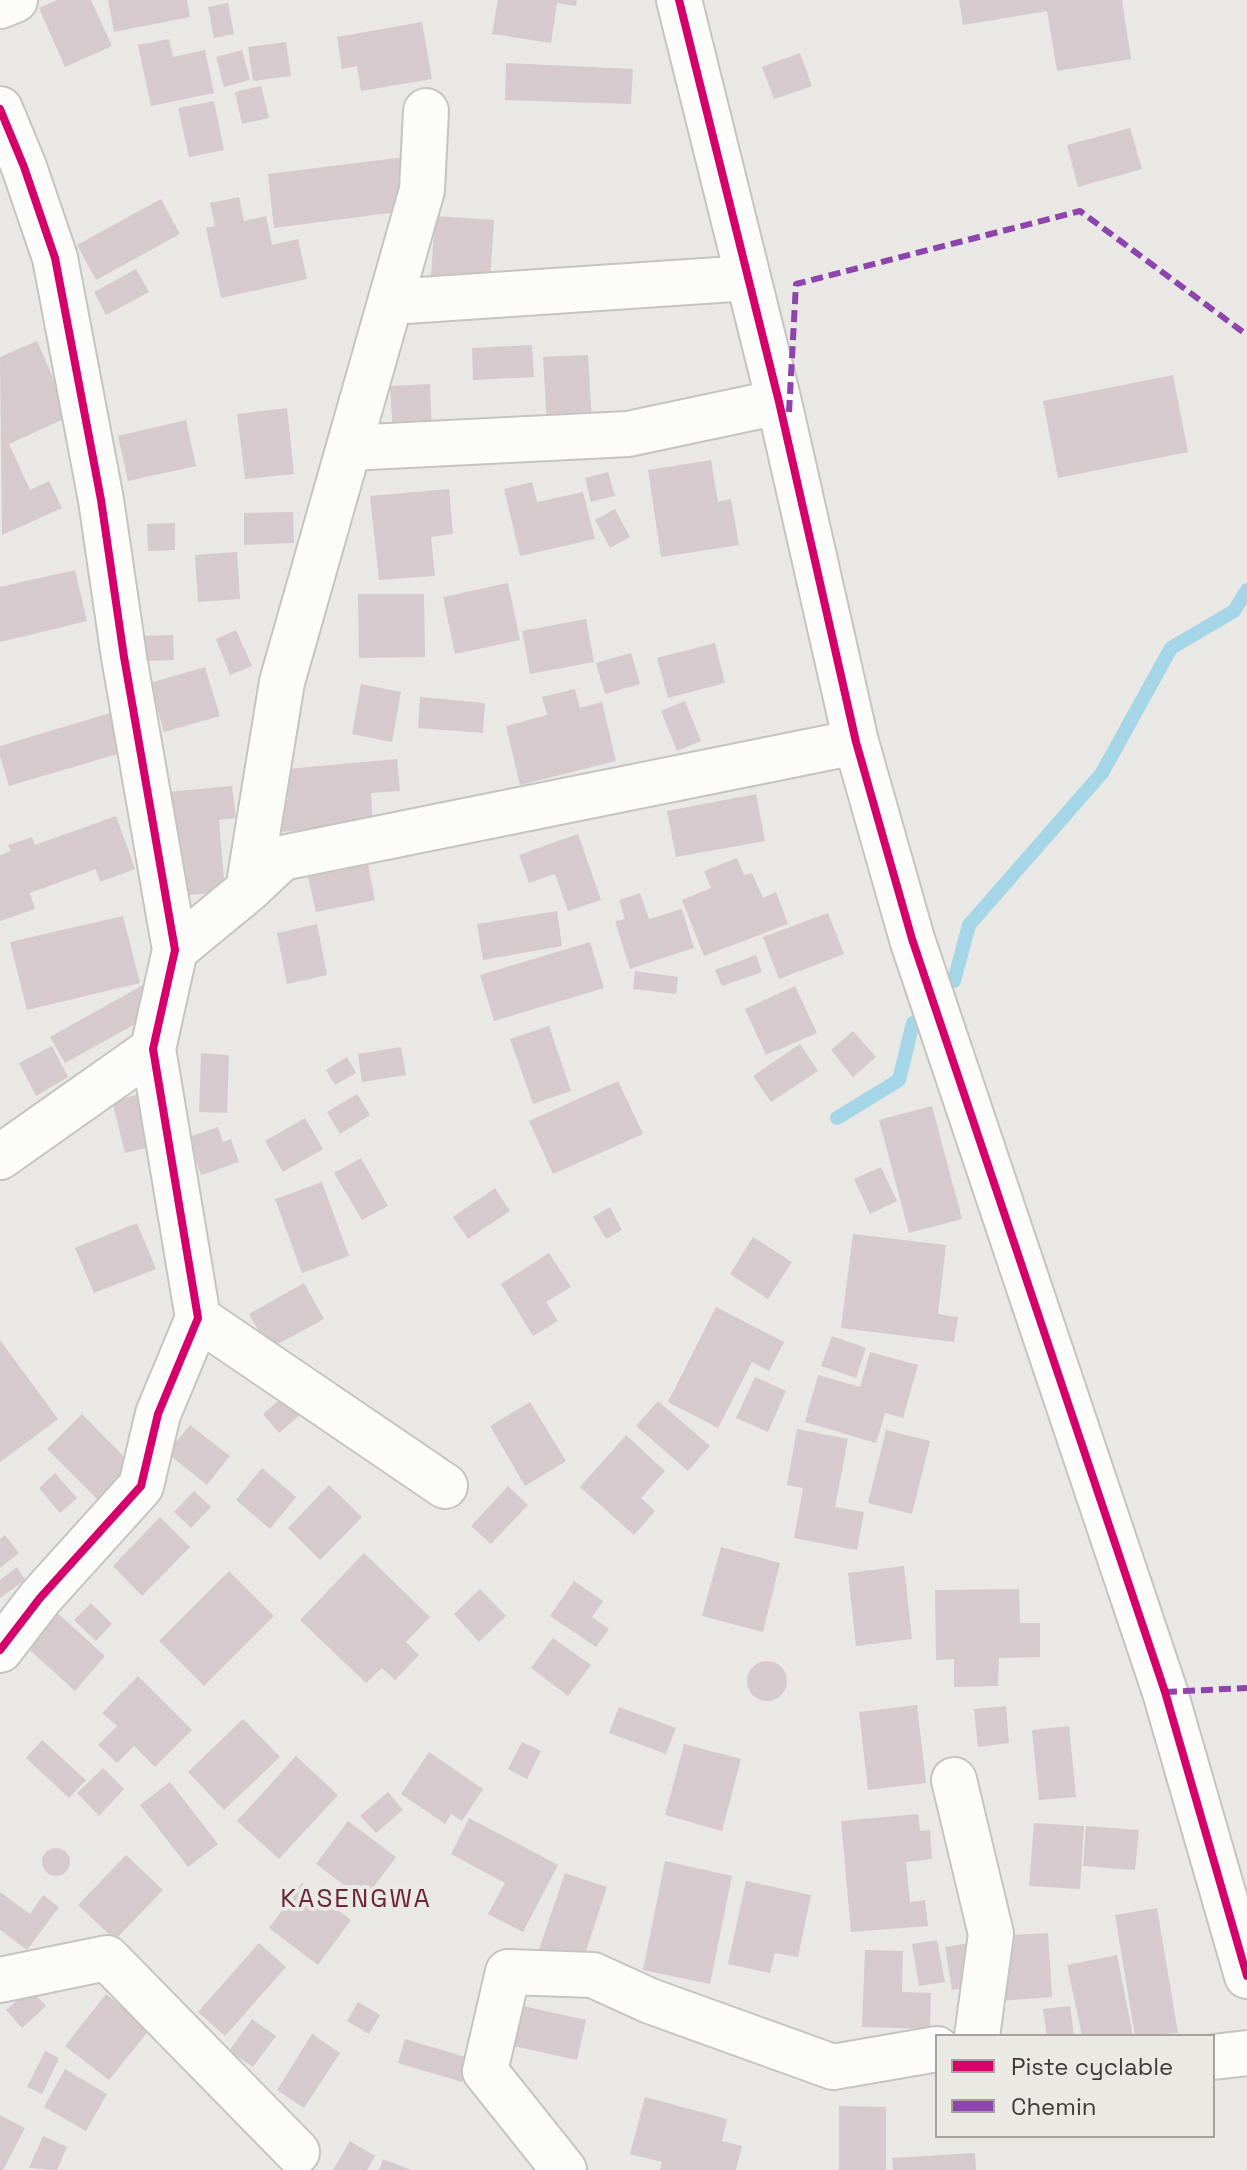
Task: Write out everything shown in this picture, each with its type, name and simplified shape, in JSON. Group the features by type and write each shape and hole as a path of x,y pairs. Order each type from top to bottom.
{"street":[{"path":"0,6 15,0"},
{"path":"679,0 779,402 856,742 912,939 1165,1692 1247,1976"},
{"path":"0,109 12,173 55,258 101,500 124,657 175,950 153,1049 198,1318 158,1414 141,1486 40,1598 0,1650"},
{"path":"248,890 282,682 422,190 426,111"},
{"path":"391,302 748,278"},
{"path":"349,448 628,434 779,402"},
{"path":"175,950 282,858 856,742"},
{"path":"0,1157 153,1049"},
{"path":"198,1318 445,1486"},
{"path":"954,1780 991,1934 977,2034"},
{"path":"0,1980 107,1958 297,2152"},
{"path":"564,2170 485,2071 508,1972 593,1975 650,2001 833,2067 935,2049"},
{"path":"1215,2057 1247,2053"}],"building":[{"path":"57,0 91,0 112,46 65,67 39,8"},
{"path":"108,0 187,0 190,17 114,32"},
{"path":"498,0 577,0 576,6 557,3 551,43 492,34"},
{"path":"959,0 1122,0 1131,59 1057,71 1047,11 963,25"},
{"path":"228,3 234,34 214,38 208,7"},
{"path":"422,22 432,79 361,91 357,66 342,69 337,37"},
{"path":"169,39 173,57 205,50 214,93 151,106 138,45"},
{"path":"286,42 291,76 253,81 248,47"},
{"path":"242,50 250,80 224,87 216,57"},
{"path":"800,53 812,86 774,99 762,67"},
{"path":"506,63 633,69 631,104 505,100"},
{"path":"261,86 269,118 242,124 235,92"},
{"path":"214,101 224,150 189,157 178,108"},
{"path":"1130,128 1142,169 1078,187 1067,145"},
{"path":"405,157 412,210 274,228 268,174"},
{"path":"239,197 244,221 266,216 272,245 298,239 307,279 221,298 206,228 215,226 210,203"},
{"path":"161,199 180,234 96,280 77,245"},
{"path":"435,216 494,220 489,294 430,290"},
{"path":"136,269 149,292 106,315 94,292"},
{"path":"37,341 70,416 9,444 30,490 49,481 62,508 2,535 0,357"},
{"path":"532,345 534,377 473,380 472,348"},
{"path":"588,355 592,423 547,425 543,357"},
{"path":"1173,375 1188,452 1058,478 1043,401"},
{"path":"430,384 432,434 393,436 390,386"},
{"path":"287,408 294,474 245,479 237,414"},
{"path":"186,420 196,466 128,481 118,436"},
{"path":"711,460 718,502 731,499 739,545 661,557 648,470"},
{"path":"608,472 615,496 591,502 585,478"},
{"path":"532,482 537,502 583,492 595,539 520,556 504,489"},
{"path":"449,489 453,534 431,537 435,576 379,580 370,496"},
{"path":"615,509 630,537 610,548 595,520"},
{"path":"293,512 294,543 244,545 244,513"},
{"path":"175,523 175,550 148,551 147,524"},
{"path":"237,552 240,599 198,602 195,555"},
{"path":"75,570 87,621 0,642 0,587"},
{"path":"508,583 520,640 455,654 443,597"},
{"path":"358,594 424,594 425,657 359,658"},
{"path":"586,619 594,662 530,674 522,631"},
{"path":"236,630 252,666 230,675 216,639"},
{"path":"173,635 174,660 139,661 139,636"},
{"path":"715,643 725,683 668,698 657,658"},
{"path":"631,653 640,684 605,694 596,663"},
{"path":"205,667 220,716 164,732 150,683"},
{"path":"361,684 401,692 392,742 352,734"},
{"path":"575,689 580,708 602,702 616,761 520,785 506,726 547,715 542,697"},
{"path":"420,697 485,703 483,733 418,728"},
{"path":"685,701 701,741 677,751 661,711"},
{"path":"110,713 121,753 9,786 0,746"},
{"path":"397,759 400,791 371,793 373,824 279,832 276,801 288,800 286,769"},
{"path":"232,786 236,818 219,820 225,892 177,896 167,792"},
{"path":"756,794 765,841 676,857 667,811"},
{"path":"116,816 135,869 100,882 96,869 30,893 35,909 0,921 0,855 11,851 8,845 32,837 35,845"},
{"path":"578,834 601,900 568,911 555,874 529,883 519,855"},
{"path":"737,858 744,875 752,873 763,898 776,892 788,924 704,956 682,900 711,888 704,871"},
{"path":"368,865 375,900 316,912 308,877"},
{"path":"640,893 649,919 682,909 694,948 630,969 615,921 625,919 619,900"},
{"path":"557,911 562,946 483,960 477,924"},
{"path":"828,913 844,954 779,979 763,937"},
{"path":"123,916 140,983 27,1010 10,942"},
{"path":"317,924 327,975 287,984 277,933"},
{"path":"590,942 604,988 494,1021 480,975"},
{"path":"756,955 762,972 722,986 715,970"},
{"path":"635,971 678,977 676,994 633,989"},
{"path":"143,985 157,1012 65,1063 50,1037"},
{"path":"795,986 817,1033 766,1055 745,1009"},
{"path":"549,1026 571,1091 533,1104 510,1039"},
{"path":"853,1031 876,1057 853,1077 831,1050"},
{"path":"800,1044 818,1071 771,1102 753,1076"},
{"path":"52,1046 68,1077 36,1096 19,1063"},
{"path":"401,1047 406,1075 362,1082 358,1054"},
{"path":"201,1053 229,1055 227,1113 199,1112"},
{"path":"347,1057 356,1073 335,1085 326,1070"},
{"path":"618,1081 643,1134 553,1174 529,1121"},
{"path":"144,1093 157,1145 125,1153 112,1101"},
{"path":"357,1094 370,1115 340,1134 327,1112"},
{"path":"932,1106 962,1219 909,1233 879,1120"},
{"path":"305,1118 323,1149 283,1172 265,1141"},
{"path":"218,1127 223,1142 231,1139 239,1162 201,1175 188,1137"},
{"path":"361,1158 388,1206 362,1220 334,1173"},
{"path":"881,1167 897,1201 870,1214 854,1179"},
{"path":"322,1182 349,1256 302,1273 275,1199"},
{"path":"495,1188 510,1211 468,1239 453,1217"},
{"path":"610,1207 622,1230 606,1239 593,1217"},
{"path":"137,1223 156,1269 94,1293 75,1248"},
{"path":"853,1234 946,1245 938,1314 958,1317 954,1342 841,1328"},
{"path":"753,1237 792,1262 768,1299 730,1274"},
{"path":"549,1253 571,1287 546,1302 558,1321 533,1336 501,1284"},
{"path":"304,1283 324,1319 269,1349 249,1314"},
{"path":"716,1307 784,1342 769,1371 752,1362 718,1428 668,1402"},
{"path":"832,1336 866,1348 856,1378 821,1366"},
{"path":"0,1340 58,1419 0,1462"},
{"path":"870,1352 918,1365 903,1418 885,1413 876,1443 805,1422 818,1375 860,1387"},
{"path":"755,1377 786,1391 768,1432 736,1418"},
{"path":"284,1396 300,1415 279,1433 263,1414"},
{"path":"658,1401 710,1446 688,1471 636,1426"},
{"path":"530,1402 566,1461 525,1486 490,1426"},
{"path":"82,1414 133,1466 98,1500 47,1449"},
{"path":"190,1425 230,1456 207,1485 167,1453"},
{"path":"797,1429 848,1439 835,1507 864,1512 857,1550 794,1538 803,1488 787,1485"},
{"path":"886,1430 930,1441 912,1514 868,1503"},
{"path":"626,1435 665,1471 641,1498 655,1511 634,1535 580,1487"},
{"path":"262,1468 296,1497 270,1529 236,1500"},
{"path":"55,1473 77,1498 60,1513 39,1488"},
{"path":"329,1485 362,1517 320,1560 288,1528"},
{"path":"508,1486 528,1505 491,1544 471,1526"},
{"path":"194,1491 211,1507 191,1528 174,1512"},
{"path":"160,1517 190,1547 142,1596 113,1566"},
{"path":"5,1535 19,1553 0,1568 0,1539"},
{"path":"721,1547 780,1563 763,1632 702,1616"},
{"path":"364,1553 430,1617 406,1642 419,1655 395,1680 382,1668 366,1683 300,1620"},
{"path":"904,1566 912,1639 856,1646 848,1573"},
{"path":"17,1567 25,1580 0,1598 0,1580"},
{"path":"229,1571 274,1616 204,1686 159,1641"},
{"path":"574,1581 603,1601 592,1617 609,1629 596,1647 550,1616"},
{"path":"480,1589 506,1616 479,1642 454,1614"},
{"path":"1019,1589 1020,1623 1040,1623 1040,1657 999,1658 998,1686 954,1687 954,1659 936,1660 935,1590"},
{"path":"91,1603 112,1624 96,1641 74,1620"},
{"path":"54,1610 105,1656 75,1691 23,1644"},
{"path":"553,1638 591,1665 568,1696 531,1668"},
{"path":"767,1661 781,1667 787,1681 781,1695 767,1701 753,1695 747,1681 753,1667"},
{"path":"138,1676 192,1730 155,1767 134,1746 117,1763 98,1745 117,1726 102,1713"},
{"path":"917,1705 926,1783 868,1790 859,1712"},
{"path":"1006,1706 1009,1743 978,1747 974,1709"},
{"path":"619,1707 676,1728 666,1754 609,1733"},
{"path":"243,1719 280,1757 224,1810 188,1772"},
{"path":"1069,1726 1076,1797 1039,1800 1032,1730"},
{"path":"42,1740 86,1780 69,1798 26,1758"},
{"path":"522,1742 541,1751 527,1779 508,1769"},
{"path":"684,1744 741,1759 722,1831 665,1815"},
{"path":"429,1752 483,1789 462,1821 451,1814 445,1824 401,1794"},
{"path":"296,1756 338,1795 279,1859 237,1821"},
{"path":"103,1768 124,1789 99,1816 77,1793"},
{"path":"170,1782 218,1844 188,1867 140,1805"},
{"path":"388,1792 403,1810 376,1833 360,1816"},
{"path":"918,1814 920,1831 930,1830 932,1859 906,1862 910,1902 925,1900 928,1926 851,1932 841,1821"},
{"path":"469,1818 558,1865 523,1932 488,1914 505,1883 451,1854"},
{"path":"348,1821 396,1857 364,1900 316,1864"},
{"path":"1034,1823 1084,1826 1080,1889 1029,1886"},
{"path":"1086,1826 1139,1830 1135,1870 1083,1866"},
{"path":"56,1848 66,1852 70,1862 66,1872 56,1876 46,1872 42,1862 46,1852"},
{"path":"126,1855 163,1890 115,1940 78,1905"},
{"path":"665,1861 732,1876 710,1984 643,1970"},
{"path":"565,1873 607,1887 581,1966 538,1952"},
{"path":"746,1881 811,1895 798,1957 775,1953 770,1973 728,1964"},
{"path":"302,1883 351,1920 318,1965 269,1928"},
{"path":"0,1892 30,1914 43,1895 59,1907 27,1950 0,1930"},
{"path":"1157,1908 1178,2033 1135,2034 1115,1915"},
{"path":"1048,1933 1052,1997 1000,2001 996,1936"},
{"path":"937,1940 945,1982 919,1986 912,1944"},
{"path":"259,1943 286,1967 225,2036 198,2012"},
{"path":"970,1943 978,1985 952,1990 945,1947"},
{"path":"865,1950 903,1951 902,1992 931,1993 930,2029 862,2027"},
{"path":"1117,1955 1133,2034 1082,2034 1067,1965"},
{"path":"30,1989 46,2006 22,2028 6,2010"},
{"path":"106,1994 150,2029 109,2080 65,2046"},
{"path":"358,2002 380,2015 369,2034 347,2021"},
{"path":"519,2005 586,2020 577,2060 509,2045"},
{"path":"1070,2006 1074,2034 1047,2034 1043,2009"},
{"path":"252,2019 276,2036 253,2067 229,2051"},
{"path":"312,2034 340,2053 304,2108 277,2090"},
{"path":"405,2039 469,2058 462,2082 398,2063"},
{"path":"45,2051 59,2058 42,2094 27,2087"},
{"path":"65,2069 107,2094 86,2131 44,2107"},
{"path":"645,2097 727,2119 722,2141 742,2146 736,2170 660,2170 662,2162 630,2154"},
{"path":"839,2106 886,2107 886,2170 839,2170"},
{"path":"0,2115 25,2128 3,2170 0,2170"},
{"path":"43,2136 67,2147 57,2170 29,2168"},
{"path":"350,2141 375,2156 367,2170 333,2170"},
{"path":"975,2153 976,2170 893,2170 892,2158"},
{"path":"383,2159 411,2170 379,2170"}],"waterway":[{"path":"954,981 969,925 1102,773 1171,648 1234,611 1247,590"},
{"path":"837,1118 899,1080 913,1023"}],"marked path":[{"path":"789,412 796,284 1080,211 1247,335"},
{"path":"1165,1692 1247,1688"}],"cycle path":[{"path":"679,0 779,402 856,742 912,939 1165,1692 1247,1976"},
{"path":"0,109 24,167 55,258 101,500 124,657 175,950 153,1049 198,1318 158,1414 141,1486 40,1598 0,1650"}],"district":[{"name":"KASENGWA","path":"356,1900"}]}
